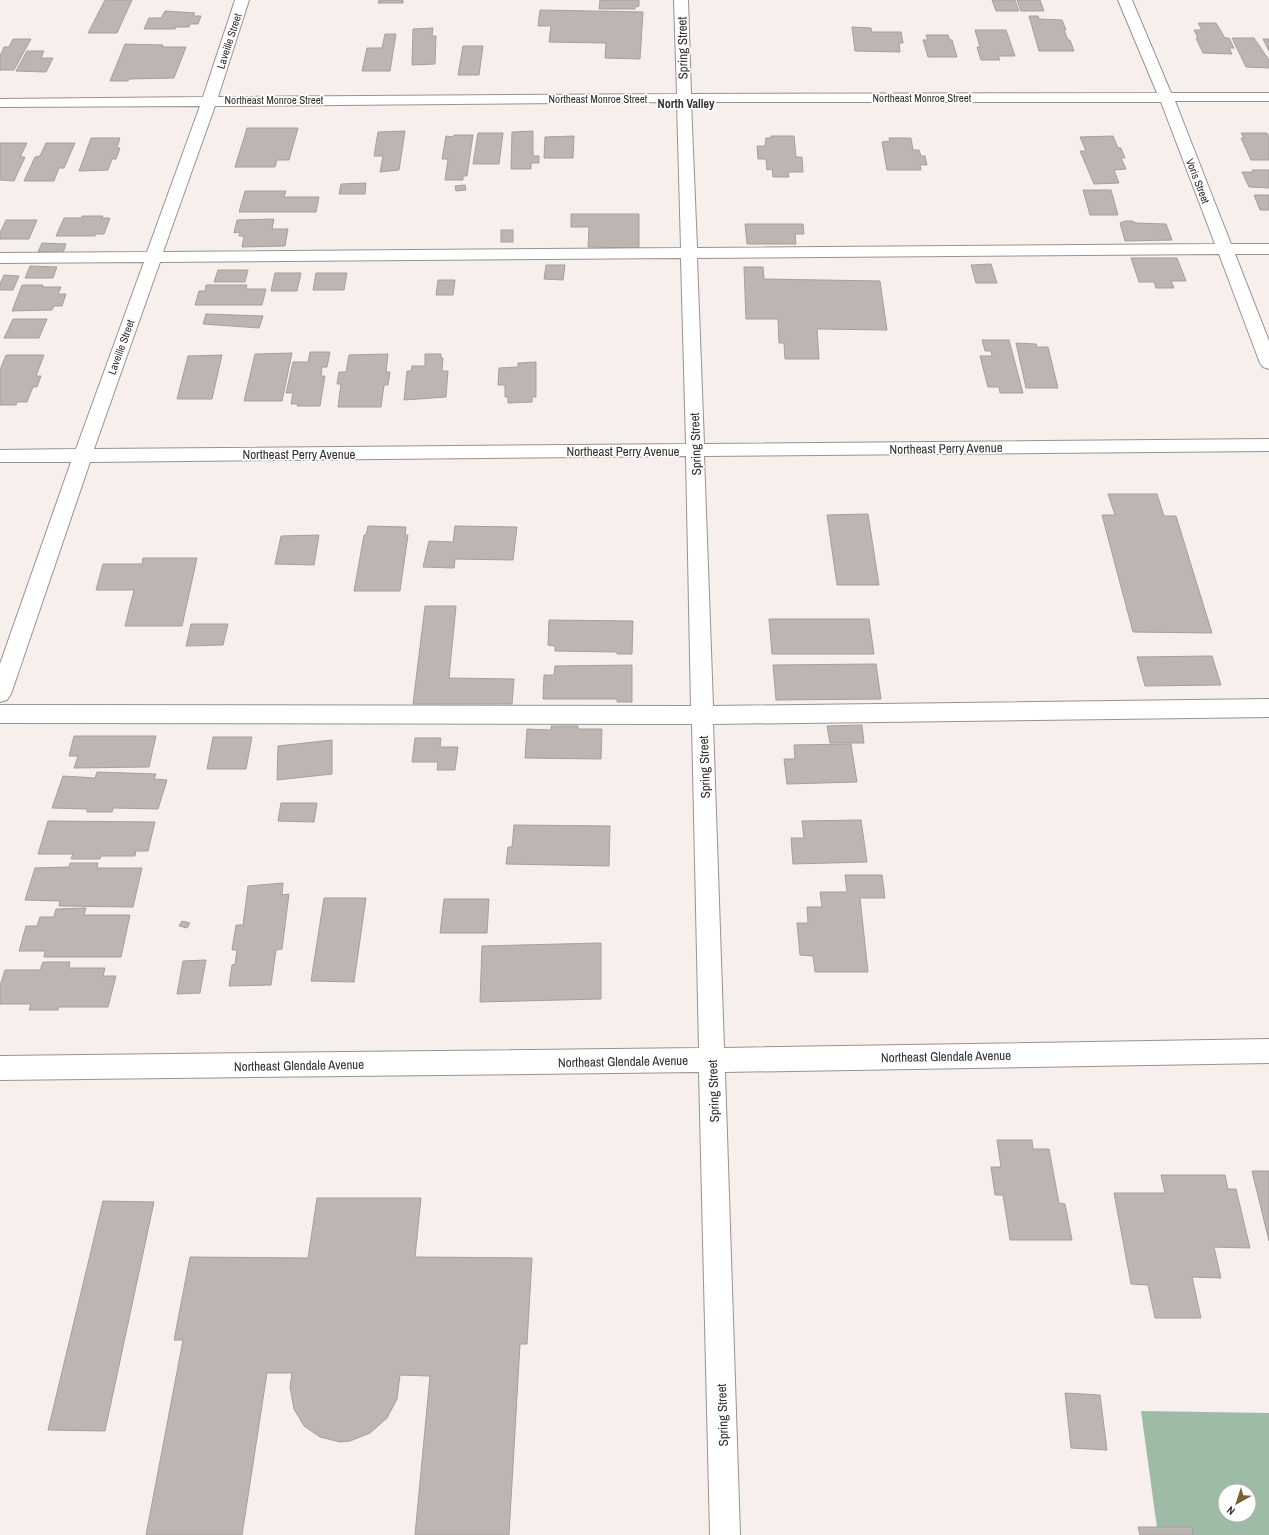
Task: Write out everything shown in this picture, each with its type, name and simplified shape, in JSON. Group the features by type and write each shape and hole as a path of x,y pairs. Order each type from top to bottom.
{"street":[{"name":"Laveille Street","path":"1,687 209,101 242,0"},
{"name":"Spring Street","path":"681,0 703,715 725,1535"},
{"name":"Voris Street","path":"1125,0 1166,97 1269,363"},
{"name":"Northeast Monroe Street","path":"0,103 683,98 1269,97"},
{"path":"0,258 1269,249"},
{"name":"Northeast Perry Avenue","path":"0,456 1269,445"},
{"path":"0,714 703,715 1269,708"},
{"name":"Northeast Glendale Avenue","path":"0,1068 712,1060 1269,1051"}],"green space":[{"path":"1141,1411 1269,1413 1269,1535 1158,1535"}],"building":[{"path":"105,0 132,0 117,33 88,33"},
{"path":"379,0 403,0 403,3 378,3"},
{"path":"600,0 639,0 639,6 635,7 635,9 599,9"},
{"path":"992,0 1015,0 1019,11 996,11"},
{"path":"1017,0 1040,0 1044,11 1021,11"},
{"path":"540,10 643,12 640,59 605,58 606,43 549,42 551,26 538,26"},
{"path":"165,11 195,13 193,16 201,16 198,24 190,24 189,27 176,27 175,29 144,29 149,18 161,18"},
{"path":"1029,16 1038,16 1039,19 1062,20 1066,30 1064,30 1074,51 1039,51"},
{"path":"1198,23 1216,23 1225,38 1229,38 1234,48 1229,48 1232,54 1203,53 1194,30 1202,30"},
{"path":"852,27 871,28 872,32 901,32 903,43 899,43 900,52 855,51"},
{"path":"433,28 432,36 436,36 435,64 412,65 413,29"},
{"path":"975,30 1006,30 1015,56 998,56 1000,60 981,60 977,47 980,47"},
{"path":"385,34 396,34 390,71 362,71 367,48 382,48"},
{"path":"926,35 948,35 950,40 952,40 957,57 928,57 923,40 928,40"},
{"path":"1232,38 1254,38 1269,60 1269,68 1246,67"},
{"path":"13,39 31,39 14,70 0,70 0,56 4,47 9,47"},
{"path":"1263,39 1269,39 1269,51"},
{"path":"125,44 186,47 174,78 110,81"},
{"path":"463,46 483,46 479,75 458,75"},
{"path":"27,51 44,51 41,58 53,58 46,72 16,71"},
{"path":"247,128 298,128 289,160 277,160 275,167 235,167"},
{"path":"405,131 399,170 380,172 383,156 374,156 378,132"},
{"path":"533,131 533,156 539,156 539,163 531,163 531,169 511,169 512,132"},
{"path":"478,133 503,133 499,164 473,164"},
{"path":"1241,133 1267,133 1269,137 1269,160 1251,160 1241,138 1244,138"},
{"path":"454,135 473,135 467,176 463,176 463,180 445,180 448,159 442,159 446,136 453,137"},
{"path":"574,136 573,158 544,158 545,137"},
{"path":"771,136 794,136 796,157 802,157 803,172 788,172 789,177 773,177 772,169 767,170 766,159 758,159 757,146 765,146 766,138 771,138"},
{"path":"1113,136 1118,148 1121,148 1125,158 1121,158 1126,169 1114,170 1119,183 1094,184 1080,151 1086,151 1080,137"},
{"path":"91,138 120,138 117,148 120,148 116,159 112,159 108,170 79,171"},
{"path":"889,138 911,138 913,150 919,150 921,156 925,156 927,165 920,165 921,170 887,170 882,142 890,141"},
{"path":"0,143 27,143 20,157 25,157 14,181 0,180"},
{"path":"46,143 75,143 64,168 59,168 54,181 24,181 35,157 40,156"},
{"path":"1252,170 1269,170 1269,188 1249,187 1242,172 1253,172"},
{"path":"366,183 365,194 339,194 341,184"},
{"path":"465,185 466,190 456,191 455,186"},
{"path":"1083,190 1111,190 1118,215 1090,215"},
{"path":"245,191 286,191 284,197 319,197 316,212 239,212"},
{"path":"1254,195 1269,195 1269,210 1260,210"},
{"path":"571,214 639,214 639,248 588,247 589,227 571,227"},
{"path":"82,216 103,216 102,218 110,218 104,234 96,234 95,236 56,236 64,218 82,218"},
{"path":"274,219 272,229 288,229 285,246 242,247 244,236 239,236 240,232 234,233 237,220"},
{"path":"6,220 37,220 29,239 0,239 0,233"},
{"path":"1125,221 1166,224 1172,240 1125,241 1120,223"},
{"path":"745,224 803,224 804,234 795,234 796,244 747,244"},
{"path":"501,230 513,230 513,242 501,242"},
{"path":"42,243 66,244 63,253 38,252"},
{"path":"1131,258 1177,258 1186,281 1171,281 1174,288 1156,288 1154,282 1139,282"},
{"path":"991,264 997,283 976,283 971,265"},
{"path":"546,265 565,265 563,280 544,279"},
{"path":"30,266 57,267 53,278 25,278"},
{"path":"744,267 763,267 764,279 880,281 887,330 817,329 819,359 785,359 784,343 779,343 778,319 746,319"},
{"path":"218,270 248,270 245,282 214,282"},
{"path":"275,273 301,273 297,291 271,291"},
{"path":"316,273 347,273 344,290 313,290"},
{"path":"4,275 19,276 13,290 0,290 0,284"},
{"path":"438,280 455,280 453,295 436,295"},
{"path":"22,285 61,287 58,294 66,294 62,306 54,306 52,310 12,311"},
{"path":"206,285 247,285 246,289 266,289 262,305 195,305 199,291 205,291"},
{"path":"206,314 263,316 259,328 203,324"},
{"path":"13,319 47,319 39,338 4,338"},
{"path":"982,340 1009,340 1023,393 1000,393 999,387 988,387 980,356 992,356 991,351 985,351"},
{"path":"1016,343 1036,344 1037,347 1048,347 1058,388 1026,388"},
{"path":"310,352 330,352 327,367 322,367 321,376 325,376 320,406 297,406 298,404 291,404 293,393 286,393 293,362 308,362"},
{"path":"292,353 282,401 244,401 255,354"},
{"path":"388,354 386,372 390,372 388,385 384,385 381,407 338,407 341,384 337,384 339,372 346,372 349,355"},
{"path":"425,354 441,354 441,358 443,358 442,371 448,371 446,397 404,400 407,371 411,371 412,366 425,366"},
{"path":"6,355 44,355 36,376 41,376 37,387 33,387 27,402 17,402 16,405 0,405 0,370"},
{"path":"222,355 212,399 177,399 188,356"},
{"path":"536,362 536,397 532,397 532,402 508,403 508,397 505,397 505,385 498,385 499,368 518,367 518,363"},
{"path":"1108,494 1157,494 1164,516 1176,516 1212,633 1133,632 1102,515 1115,515"},
{"path":"868,514 879,585 837,585 827,515"},
{"path":"368,526 406,527 405,535 408,535 400,591 354,591 364,535 366,535"},
{"path":"455,526 517,527 513,560 455,559 454,568 423,567 429,541 453,542"},
{"path":"319,535 314,565 275,564 281,536"},
{"path":"143,558 197,558 182,626 125,626 134,590 96,590 103,564 142,564"},
{"path":"425,606 456,606 449,678 514,679 512,704 413,704"},
{"path":"769,619 869,619 874,654 772,654"},
{"path":"549,620 633,621 632,654 617,654 617,652 555,651 555,646 548,645"},
{"path":"191,624 228,624 223,645 186,646"},
{"path":"1212,656 1221,685 1145,686 1137,657"},
{"path":"876,664 881,699 776,700 773,665"},
{"path":"632,665 632,702 617,702 617,699 543,699 544,675 554,675 555,666"},
{"path":"862,725 864,743 830,743 827,726"},
{"path":"551,726 578,726 578,729 602,729 601,759 525,758 527,729 551,730"},
{"path":"74,736 156,736 149,767 74,768 78,756 69,756"},
{"path":"213,737 252,737 246,769 207,769"},
{"path":"415,738 441,738 440,747 458,747 455,770 437,770 438,762 412,762"},
{"path":"332,740 332,774 277,780 278,746"},
{"path":"851,744 857,782 787,784 784,759 795,759 794,745"},
{"path":"97,772 156,774 154,779 167,780 158,809 113,808 112,812 87,812 87,809 52,808 63,776 95,778"},
{"path":"281,803 317,803 314,822 278,821"},
{"path":"861,820 867,862 793,864 791,838 804,838 802,821"},
{"path":"48,821 155,822 148,851 136,851 135,856 101,856 100,859 71,859 73,854 38,854"},
{"path":"514,825 610,826 609,866 506,864 508,847 512,847"},
{"path":"70,863 98,863 97,868 142,868 133,907 59,906 60,901 25,900 35,868 69,867"},
{"path":"845,875 882,875 885,898 860,898 868,972 815,972 813,956 800,955 797,923 808,923 807,907 822,907 820,892 847,892"},
{"path":"283,883 282,895 289,894 282,949 276,950 271,985 229,986 232,965 235,964 237,950 232,950 236,925 243,925 248,886"},
{"path":"324,898 366,898 354,982 311,981"},
{"path":"444,899 489,899 487,933 440,933"},
{"path":"86,908 84,915 130,915 121,957 44,957 45,951 19,951 26,926 37,926 40,917 54,917 56,909"},
{"path":"182,921 190,923 187,928 179,926"},
{"path":"601,943 601,999 480,1002 482,946"},
{"path":"206,960 200,993 177,994 183,961"},
{"path":"43,962 70,962 69,968 105,968 103,976 116,976 108,1007 59,1007 58,1010 29,1010 31,1004 0,1004 0,986 5,970 40,970"},
{"path":"997,1140 1032,1140 1033,1149 1049,1149 1059,1203 1065,1204 1072,1240 1010,1240 1003,1195 995,1195 991,1167 1001,1167"},
{"path":"1252,1171 1269,1171 1269,1241"},
{"path":"1161,1175 1225,1175 1228,1189 1236,1189 1250,1248 1214,1247 1221,1278 1192,1277 1201,1318 1155,1318 1148,1285 1131,1284 1114,1193 1165,1193"},
{"path":"317,1198 421,1198 415,1257 532,1258 527,1344 520,1344 509,1535 415,1535 430,1376 400,1375 397,1399 387,1418 370,1433 350,1441 340,1442 320,1437 304,1426 294,1409 290,1387 292,1373 267,1373 242,1535 146,1535 183,1340 174,1340 190,1257 308,1258"},
{"path":"103,1201 154,1202 105,1431 48,1430"},
{"path":"1065,1393 1100,1395 1107,1450 1071,1448"},
{"path":"1138,1527 1192,1527 1193,1535 1140,1535"}],"district":[{"name":"North Valley","path":"686,104"}]}
